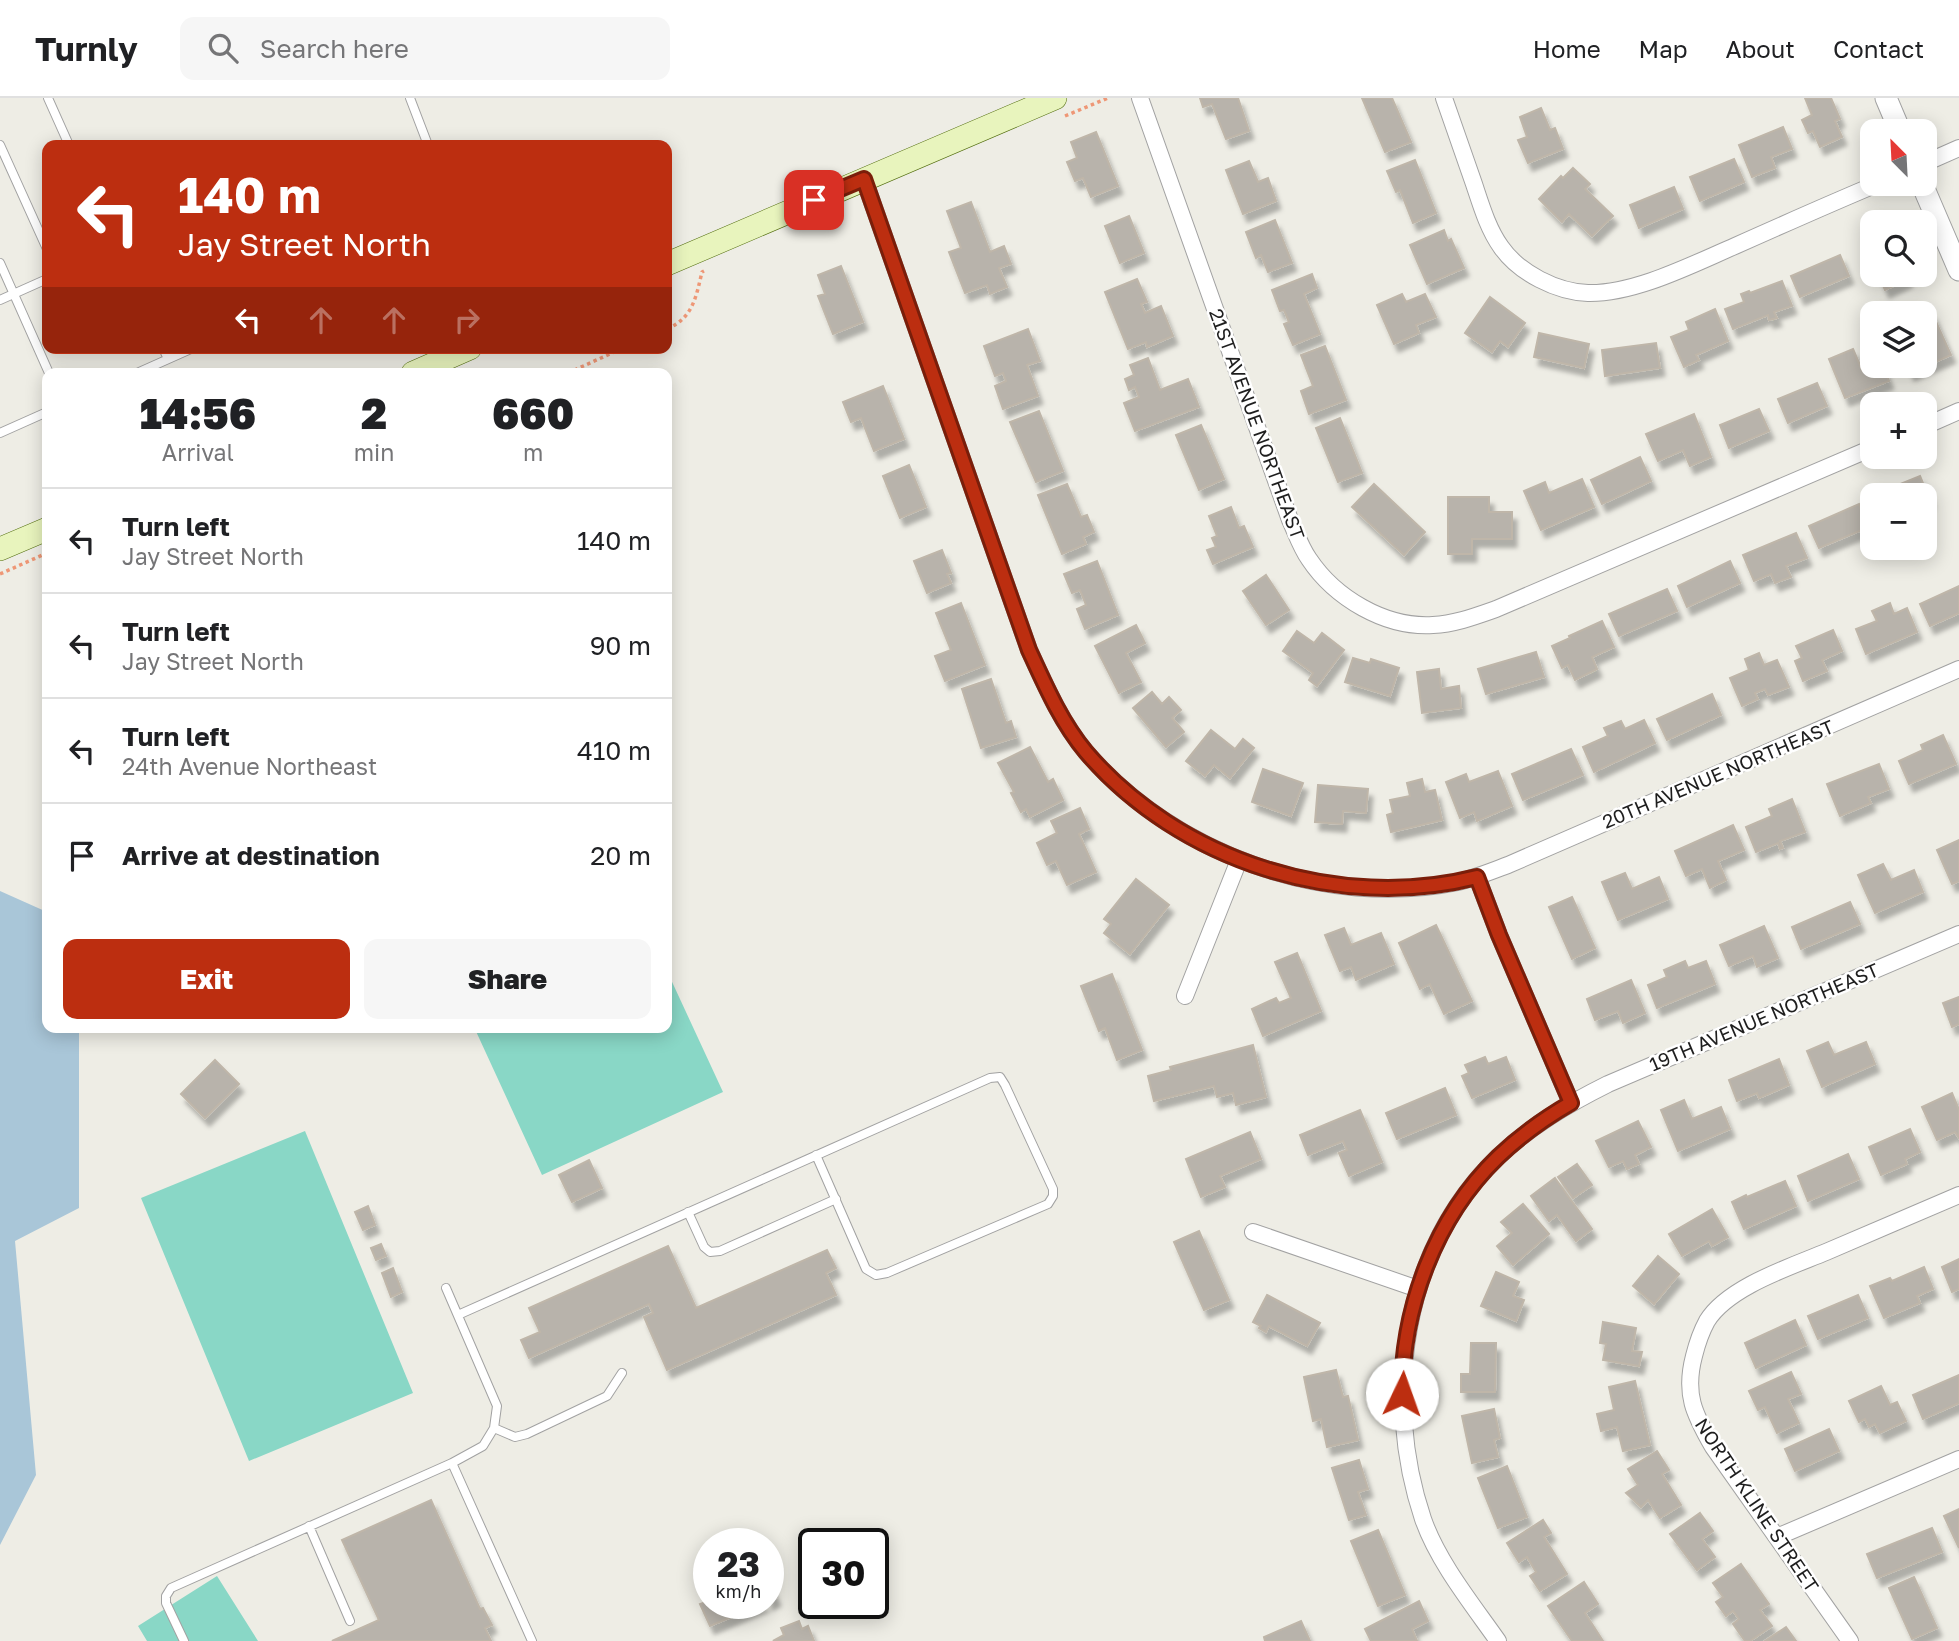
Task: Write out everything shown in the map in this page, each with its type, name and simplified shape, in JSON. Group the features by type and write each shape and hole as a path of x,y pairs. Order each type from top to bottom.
{"main road":[{"path":"672,262 1055,98"},
{"path":"424,368 456,354"},
{"path":"0,549 42,531"}],"street":[{"name":"21ST AVENUE NORTHEAST","path":"1140,98 1290,520 1308,558 1333,588 1371,612 1414,626 1455,622 1496,609 1860,454"},
{"path":"1444,98 1484,212 1500,247 1513,261 1529,272 1547,283 1568,290 1589,293 1632,287 1686,267 1860,191"},
{"path":"1886,98 1895,119"},
{"path":"1937,158 1959,148"},
{"name":"20TH AVENUE NORTHEAST","path":"864,179 1029,650 1047,691 1072,733 1120,786 1178,829 1239,860 1289,877 1347,887 1409,888 1477,877 1959,670"},
{"path":"1927,196 1959,270"},
{"path":"1937,421 1959,411"},
{"path":"1185,996 1239,860"},
{"path":"1477,877 1571,1103"},
{"name":"19TH AVENUE NORTHEAST","path":"1498,1641 1463,1592 1433,1542 1423,1519 1410,1470 1403,1408 1405,1345 1418,1289 1430,1256 1458,1205 1499,1157 1546,1118 1571,1103 1608,1084 1959,934"},
{"name":"NORTH KLINE STREET","path":"1850,1641 1713,1447 1692,1406 1690,1373 1699,1339 1707,1321 1720,1305 1754,1283 1959,1195"},
{"path":"1253,1232 1418,1289"},
{"path":"1777,1537 1959,1459"}],"lane":[{"path":"48,98 67,140"},
{"path":"410,98 426,140"},
{"path":"0,145 42,238"},
{"path":"0,263 47,368"},
{"path":"0,300 42,281"},
{"path":"166,354 168,359"},
{"path":"148,368 179,354"},
{"path":"0,433 42,414"},
{"path":"458,1315 688,1212 816,1155 989,1078 1000,1077 1005,1085 1053,1189 1053,1196 1048,1204 887,1273 876,1275 866,1269 816,1155"},
{"path":"688,1212 704,1247 710,1252 720,1251 836,1199"},
{"path":"184,1641 166,1603 166,1596 171,1588 452,1463 483,1446 494,1428 497,1406 446,1288"},
{"path":"494,1428 515,1437 527,1434 607,1396 622,1373"},
{"path":"452,1463 532,1641"},
{"path":"309,1526 351,1621"}],"path":[{"path":"579,368 610,354"},
{"path":"0,575 42,555"}],"shaded area":[{"path":"0,891 42,910 42,1033 79,1033 79,1208 15,1241 36,1475 0,1545"},
{"path":"672,982 723,1092 542,1175 477,1033 672,1033"},
{"path":"305,1131 413,1393 249,1461 141,1198"},
{"path":"217,1576 258,1641 147,1641 138,1626"}],"building":[{"path":"1200,98 1238,98 1249,131 1226,139 1212,104 1203,107"},
{"path":"1362,98 1392,98 1411,142 1385,152"},
{"path":"1805,98 1831,98 1840,119 1835,121 1842,137 1820,147 1813,131 1808,133 1802,120 1812,115"},
{"path":"1541,108 1550,130 1555,128 1563,149 1528,163 1518,140 1527,137 1520,117"},
{"path":"1783,127 1792,149 1771,157 1775,168 1752,177 1739,145"},
{"path":"1096,132 1118,186 1091,197 1083,178 1075,181 1067,162 1077,158 1071,142"},
{"path":"1734,159 1744,182 1700,201 1690,177"},
{"path":"1415,160 1436,213 1413,223 1400,190 1396,192 1387,171"},
{"path":"1249,161 1258,182 1268,178 1276,201 1243,214 1226,170"},
{"path":"1573,168 1590,184 1585,189 1613,216 1592,236 1569,214 1562,222 1539,199 1561,176 1563,178"},
{"path":"1674,187 1683,209 1639,228 1630,205"},
{"path":"971,202 990,252 1004,246 1011,264 999,268 1007,287 990,294 987,285 965,293 949,252 961,248 947,211"},
{"path":"1129,216 1144,253 1120,263 1105,226"},
{"path":"1275,220 1292,263 1268,272 1261,255 1256,258 1246,232"},
{"path":"1444,230 1464,268 1427,284 1410,245"},
{"path":"1840,255 1849,276 1800,297 1791,276"},
{"path":"841,266 863,322 833,334 818,296 825,294 818,275"},
{"path":"1312,274 1317,288 1304,294 1320,334 1293,345 1284,324 1289,322 1284,310 1280,311 1272,290"},
{"path":"1137,279 1147,302 1141,304 1145,313 1161,306 1173,336 1147,347 1146,342 1128,349 1105,292"},
{"path":"1782,281 1792,306 1774,312 1777,318 1769,320 1768,315 1733,329 1725,309 1744,302 1741,294"},
{"path":"1402,294 1406,302 1425,294 1436,317 1416,325 1419,333 1394,344 1377,305"},
{"path":"1490,297 1525,323 1508,347 1500,341 1492,352 1465,333"},
{"path":"1715,309 1728,341 1696,355 1699,360 1684,367 1671,337 1689,330 1686,322"},
{"path":"1937,324 1951,355 1937,361"},
{"path":"1028,329 1040,361 1027,365 1038,396 1003,409 995,386 1006,381 1003,373 995,376 984,346"},
{"path":"1539,333 1589,344 1584,368 1534,357"},
{"path":"1656,343 1660,368 1605,376 1602,350"},
{"path":"1325,346 1346,400 1309,414 1301,391 1313,386 1301,355"},
{"path":"1853,349 1860,365 1860,378 1888,378 1889,381 1845,398 1829,359"},
{"path":"1148,358 1160,390 1188,379 1199,407 1135,431 1124,403 1139,397 1135,387 1129,390 1125,379 1134,375 1130,365"},
{"path":"1817,383 1827,406 1788,423 1778,399"},
{"path":"883,386 904,439 874,451 861,418 851,422 843,402"},
{"path":"1759,409 1769,431 1729,448 1720,425"},
{"path":"1039,411 1063,471 1036,482 1010,422"},
{"path":"1694,414 1711,457 1690,466 1683,450 1658,461 1646,434"},
{"path":"1340,418 1362,473 1338,482 1316,428"},
{"path":"1201,425 1224,479 1199,490 1176,435"},
{"path":"1640,457 1651,481 1602,504 1591,480"},
{"path":"909,465 926,507 900,518 883,476"},
{"path":"1920,476 1923,483 1903,483"},
{"path":"1582,479 1594,507 1541,530 1524,491 1545,482 1549,493"},
{"path":"1067,484 1081,517 1087,515 1094,532 1083,537 1086,544 1062,554 1038,495"},
{"path":"1374,484 1425,532 1404,555 1352,507"},
{"path":"1448,497 1489,497 1489,512 1512,512 1512,539 1472,539 1472,554 1448,554"},
{"path":"1859,504 1860,506 1860,531 1819,548 1809,526"},
{"path":"1231,507 1239,528 1244,526 1253,547 1213,564 1207,550 1216,547 1212,538 1217,536 1209,516"},
{"path":"1796,533 1807,558 1786,566 1791,577 1775,583 1771,574 1754,581 1743,555"},
{"path":"942,550 951,573 947,574 951,583 927,593 914,561"},
{"path":"1097,561 1118,615 1085,629 1077,609 1086,605 1080,590 1072,593 1064,574"},
{"path":"1730,561 1740,583 1687,607 1678,586"},
{"path":"1266,575 1289,610 1266,625 1243,591"},
{"path":"1959,586 1959,613 1930,626 1920,604"},
{"path":"1667,589 1677,611 1619,636 1609,614"},
{"path":"961,603 985,665 945,681 935,656 951,650 936,613"},
{"path":"1890,603 1894,614 1907,608 1917,632 1866,654 1856,629 1877,621 1872,611"},
{"path":"1602,621 1614,647 1592,657 1597,669 1575,680 1568,665 1562,668 1552,646"},
{"path":"1136,625 1145,643 1126,653 1141,682 1119,693 1095,646"},
{"path":"1833,630 1842,651 1822,660 1827,671 1803,681 1795,661 1802,658 1796,646"},
{"path":"1297,631 1314,643 1322,633 1344,650 1317,686 1309,680 1313,673 1283,651"},
{"path":"1536,652 1544,677 1486,694 1478,669"},
{"path":"1759,653 1764,665 1777,660 1789,687 1768,695 1765,689 1755,693 1758,699 1742,706 1730,678 1749,670 1745,659"},
{"path":"1353,658 1370,663 1371,659 1399,668 1390,696 1345,682"},
{"path":"1439,669 1441,689 1459,686 1461,708 1422,713 1417,672"},
{"path":"991,679 1006,723 1011,721 1016,737 981,748 962,689"},
{"path":"1152,692 1162,704 1169,697 1181,710 1172,718 1184,732 1166,747 1133,708"},
{"path":"1712,694 1721,715 1667,740 1657,719"},
{"path":"1644,720 1655,743 1594,772 1583,747 1608,736 1604,728 1621,721 1625,729"},
{"path":"1211,730 1235,749 1243,739 1254,748 1230,778 1214,765 1205,776 1186,761"},
{"path":"1943,735 1956,764 1909,784 1899,761 1923,750 1921,745"},
{"path":"1030,747 1048,782 1053,779 1063,800 1030,817 1026,809 1021,812 1011,793 1014,792 998,763"},
{"path":"1571,749 1583,775 1523,800 1512,774"},
{"path":"1879,764 1889,789 1868,797 1871,803 1840,816 1827,784"},
{"path":"1263,769 1303,783 1291,816 1252,802"},
{"path":"1498,771 1512,806 1477,821 1474,812 1460,818 1446,782 1466,774 1469,782"},
{"path":"1422,779 1425,792 1435,790 1442,820 1391,832 1387,815 1393,813 1390,800 1410,796 1407,783"},
{"path":"1318,785 1368,789 1366,813 1343,811 1342,824 1315,822"},
{"path":"1792,799 1805,832 1780,841 1783,848 1780,849 1778,843 1756,852 1746,827 1772,816 1769,809"},
{"path":"1080,808 1089,829 1079,834 1096,872 1067,885 1056,861 1047,865 1037,843 1057,833 1051,821"},
{"path":"1733,825 1744,850 1718,861 1726,880 1710,888 1702,869 1686,876 1675,851"},
{"path":"1959,840 1959,881 1952,884 1937,850"},
{"path":"1883,864 1891,880 1914,870 1923,892 1875,913 1858,875"},
{"path":"1625,873 1632,889 1659,877 1668,899 1618,920 1602,882"},
{"path":"1136,879 1169,905 1130,954 1104,933 1111,924 1104,919"},
{"path":"1572,897 1595,948 1572,959 1549,907"},
{"path":"1850,902 1860,924 1801,949 1792,927"},
{"path":"1436,925 1472,1001 1444,1014 1430,984 1420,989 1399,943"},
{"path":"1764,926 1778,958 1757,967 1753,956 1729,966 1720,945"},
{"path":"1344,928 1351,945 1381,933 1394,964 1356,980 1351,967 1340,971 1325,935"},
{"path":"1297,953 1321,1011 1263,1036 1252,1009 1276,998 1279,1003 1291,998 1275,962"},
{"path":"1685,961 1688,968 1706,961 1715,984 1657,1008 1648,985 1667,977 1664,970"},
{"path":"1112,974 1142,1050 1117,1060 1105,1028 1099,1031 1081,986"},
{"path":"1631,980 1645,1013 1623,1023 1618,1011 1595,1020 1587,999"},
{"path":"1959,997 1959,1024 1952,1027 1943,1003"},
{"path":"1828,1042 1834,1055 1866,1042 1875,1064 1822,1087 1807,1051"},
{"path":"1253,1045 1266,1097 1236,1105 1233,1093 1217,1097 1214,1086 1154,1101 1148,1076 1171,1070 1170,1067"},
{"path":"1485,1057 1488,1064 1506,1057 1515,1080 1472,1098 1462,1076 1469,1073 1465,1065"},
{"path":"1779,1059 1789,1085 1759,1098 1757,1093 1737,1101 1729,1080"},
{"path":"215,1060 239,1084 205,1118 181,1094"},
{"path":"1445,1088 1456,1115 1397,1139 1386,1113"},
{"path":"1952,1093 1959,1110 1959,1138 1955,1132 1937,1140 1922,1107"},
{"path":"1684,1100 1692,1119 1721,1107 1730,1129 1678,1151 1661,1110"},
{"path":"1360,1110 1382,1162 1349,1176 1339,1153 1347,1150 1343,1141 1308,1155 1300,1135"},
{"path":"1638,1121 1651,1147 1635,1155 1639,1164 1627,1169 1623,1161 1609,1167 1596,1141"},
{"path":"1910,1129 1920,1152 1905,1159 1907,1164 1881,1175 1869,1147"},
{"path":"1250,1132 1261,1159 1220,1176 1225,1187 1201,1197 1186,1159"},
{"path":"1848,1154 1859,1179 1808,1201 1798,1176"},
{"path":"589,1160 602,1188 572,1202 559,1175"},
{"path":"1577,1164 1592,1185 1573,1198 1558,1177"},
{"path":"1555,1178 1592,1229 1576,1241 1557,1215 1549,1221 1531,1196"},
{"path":"1785,1181 1796,1206 1744,1229 1732,1202"},
{"path":"1523,1204 1549,1234 1513,1265 1497,1246 1512,1233 1501,1222"},
{"path":"368,1206 375,1225 363,1230 355,1212"},
{"path":"1712,1209 1728,1237 1712,1246 1709,1241 1682,1256 1669,1234"},
{"path":"1199,1231 1229,1300 1204,1310 1174,1242"},
{"path":"381,1244 386,1256 376,1260 371,1248"},
{"path":"668,1246 696,1308 827,1250 836,1268 826,1273 836,1295 667,1370 644,1317 653,1313 649,1304 529,1358 521,1340 540,1332 529,1308"},
{"path":"1658,1256 1679,1274 1654,1304 1633,1286"},
{"path":"1959,1259 1959,1289 1952,1292 1942,1267"},
{"path":"1924,1267 1933,1289 1917,1296 1920,1303 1884,1318 1870,1286 1890,1278 1892,1281"},
{"path":"393,1268 402,1292 391,1297 382,1273"},
{"path":"1496,1272 1519,1282 1513,1296 1524,1300 1516,1321 1481,1306"},
{"path":"1267,1295 1320,1323 1307,1346 1269,1326 1266,1332 1253,1322"},
{"path":"1858,1295 1868,1318 1818,1339 1808,1316"},
{"path":"1795,1320 1806,1345 1756,1368 1745,1343"},
{"path":"1603,1322 1636,1328 1632,1351 1642,1352 1639,1366 1603,1360 1606,1344 1600,1343"},
{"path":"1471,1343 1496,1343 1495,1392 1461,1392 1461,1374 1470,1374"},
{"path":"1336,1370 1343,1397 1348,1396 1358,1440 1327,1447 1321,1419 1313,1421 1304,1377"},
{"path":"1791,1372 1801,1394 1788,1399 1799,1423 1777,1433 1765,1407 1758,1410 1749,1391"},
{"path":"1959,1375 1959,1403 1923,1419 1913,1395"},
{"path":"1635,1381 1650,1445 1623,1451 1617,1427 1601,1431 1597,1414 1614,1410 1609,1387"},
{"path":"1881,1386 1890,1405 1897,1402 1906,1421 1880,1433 1875,1424 1869,1427 1865,1419 1859,1422 1849,1401"},
{"path":"1494,1409 1500,1438 1494,1440 1498,1457 1472,1463 1462,1416"},
{"path":"1829,1429 1839,1451 1795,1471 1785,1449"},
{"path":"1657,1451 1669,1470 1662,1474 1681,1505 1660,1518 1648,1500 1641,1507 1626,1493 1638,1485 1628,1469"},
{"path":"1359,1460 1368,1489 1358,1492 1366,1515 1349,1520 1332,1468"},
{"path":"1507,1466 1527,1517 1498,1528 1478,1478"},
{"path":"431,1500 480,1609 483,1608 492,1625 485,1628 491,1641 332,1641 379,1620 342,1540"},
{"path":"1959,1509 1959,1548 1944,1516"},
{"path":"1700,1513 1713,1531 1702,1539 1715,1557 1697,1570 1670,1534"},
{"path":"1543,1520 1551,1533 1544,1537 1567,1574 1540,1591 1530,1576 1536,1572 1527,1557 1519,1562 1507,1543"},
{"path":"1932,1528 1942,1552 1877,1578 1867,1554"},
{"path":"1378,1530 1405,1595 1378,1606 1351,1541"},
{"path":"1741,1564 1769,1604 1760,1610 1772,1626 1750,1641 1745,1641 1733,1624 1739,1619 1733,1611 1726,1616 1716,1602 1723,1597 1713,1583"},
{"path":"1914,1577 1937,1628 1912,1639 1889,1588"},
{"path":"1584,1582 1598,1604 1585,1613 1603,1641 1572,1641 1548,1606"},
{"path":"1419,1601 1428,1621 1412,1629 1417,1641 1371,1641 1365,1629"},
{"path":"707,1619 727,1619 710,1626"},
{"path":"799,1621 802,1629 808,1626 814,1641 773,1641 784,1635 781,1628"},
{"path":"1301,1621 1310,1641 1265,1641 1264,1637"},
{"path":"1786,1627 1796,1641 1765,1641"}],"route":[{"path":"814,200 864,179 1029,650 1047,691 1072,733 1120,786 1178,829 1239,860 1289,877 1347,887 1382,889 1409,888 1477,877 1571,1103 1546,1118 1499,1157 1458,1205 1430,1256 1418,1289 1405,1345 1402,1394"}]}
